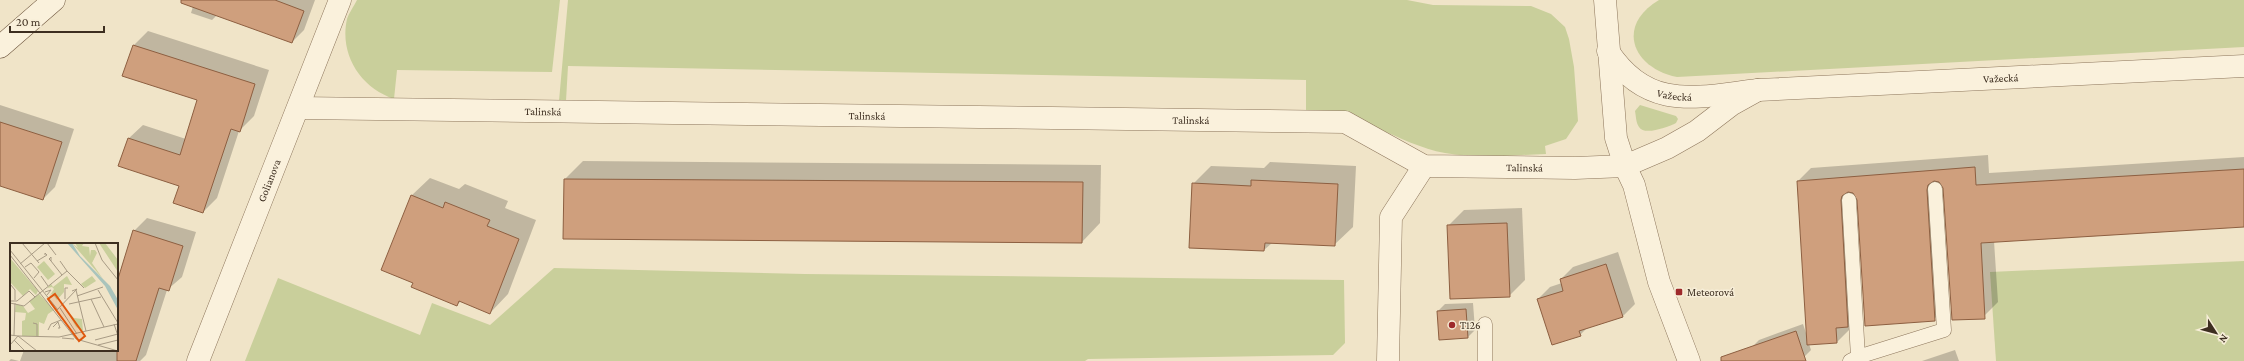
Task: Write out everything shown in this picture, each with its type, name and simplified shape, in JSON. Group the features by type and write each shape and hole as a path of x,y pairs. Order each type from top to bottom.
{"street":[{"path":"0,46 54,0"},
{"name":"Golianova","path":"198,361 299,108 340,0"},
{"path":"1606,0 1608,51 1616,138 1624,166 1634,185 1659,282 1689,361"},
{"name":"Važecká","path":"1608,51 1618,66 1631,78 1649,90 1668,96 1686,99 1758,90 2244,66"},
{"name":"Važecká","path":"1624,166 1667,148 1697,131 1732,105 1758,90"},
{"name":"Talinská","path":"299,108 1345,122 1424,166 1575,168 1624,166"},
{"path":"1388,361 1391,217 1424,166"}],"lane":[{"path":"1849,200 1854,359 1944,330 1935,189"},
{"path":"1485,324 1485,361"}],"green space":[{"path":"357,0 560,0 552,72 397,70 394,99 382,94 372,87 355,68 350,57 346,45 345,32 347,19"},
{"path":"568,0 1407,0 1433,5 1531,6 1551,14 1565,27 1569,39 1574,67 1578,121 1566,139 1545,146 1546,154 1470,156 1445,153 1427,148 1359,120 1342,115 1324,111 1306,110 1306,80 568,66 566,101 559,101"},
{"path":"1659,0 2244,0 2244,47 1677,77 1662,72 1649,65 1640,56 1635,45 1634,33 1637,22 1645,10"},
{"path":"1640,105 1676,116 1678,119 1676,123 1662,128 1651,131 1642,130 1637,124 1635,111"},
{"path":"2244,261 2244,361 1996,361 1990,272"},
{"path":"554,268 805,274 1344,280 1345,343 1333,355 1088,359 1085,361 245,361 278,278 420,335 432,303 490,325"}],"building":[{"path":"181,0 275,0 304,11 292,43 181,3"},
{"path":"133,45 255,84 240,132 231,129 203,213 173,203 179,186 118,166 128,138 180,155 197,100 122,76"},
{"path":"0,122 62,142 43,200 0,186"},
{"path":"1975,167 1976,185 2244,169 2244,227 1981,243 1985,319 1952,320 1943,188 1939,182 1934,181 1928,185 1927,190 1935,321 1865,326 1857,200 1853,193 1848,192 1842,196 1841,200 1848,327 1836,328 1837,343 1807,345 1797,181"},
{"path":"564,179 1083,182 1082,243 563,239"},
{"path":"1251,180 1338,184 1335,246 1265,243 1264,251 1189,248 1192,183 1251,186"},
{"path":"411,195 443,208 445,202 490,220 487,226 519,239 490,314 459,301 457,306 411,287 413,283 381,270"},
{"path":"1507,223 1510,297 1450,299 1447,225"},
{"path":"133,230 183,246 169,291 159,288 136,361 117,361 118,279"},
{"path":"1606,264 1623,317 1579,331 1581,336 1552,345 1537,299 1563,291 1560,279"},
{"name":"T126","path":"1466,309 1468,338 1439,340 1437,311"},
{"path":"1796,331 1806,361 1721,361 1721,357"}],"place":[{"name":"Meteorová","path":"1679,292"},
{"name":"T126","path":"1452,325"}]}
